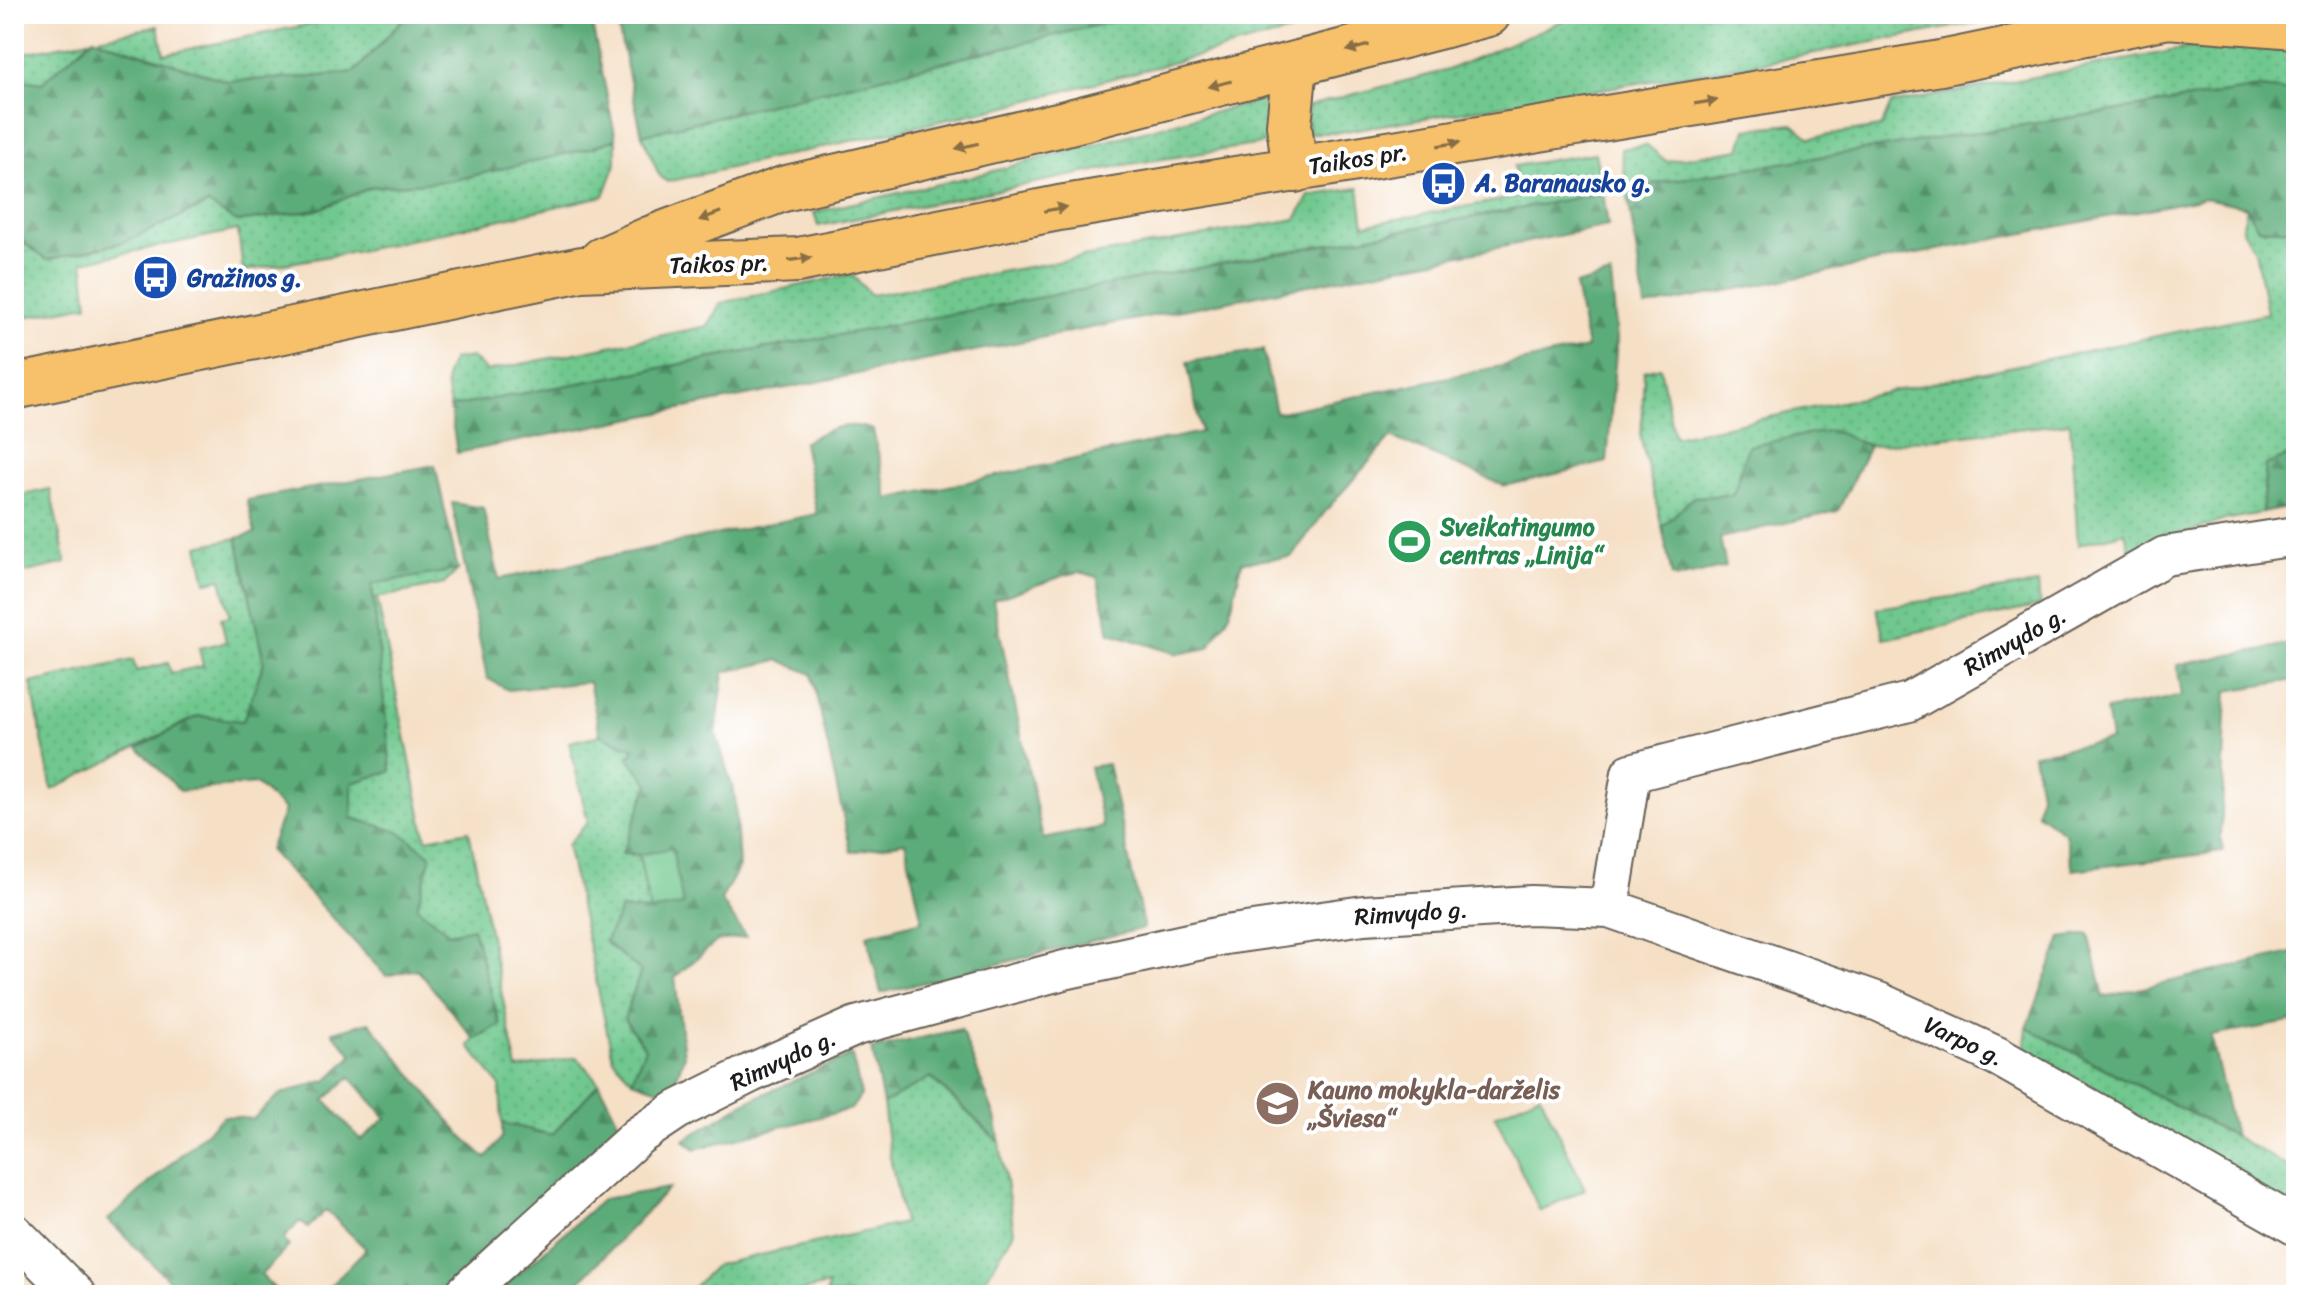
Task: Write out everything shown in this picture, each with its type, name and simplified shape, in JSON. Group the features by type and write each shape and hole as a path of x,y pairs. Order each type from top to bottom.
{"main road":[{"name":"Taikos pr.","path":"582,269 652,238 783,189 1058,125 1488,14"},
{"name":"Taikos pr.","path":"14,387 582,269 798,260 1059,208 1941,63 2173,15 2296,26"},
{"path":"1295,65 1289,125 1295,170"}],"street":[{"name":"Rimvydo g.","path":"463,1295 638,1136 664,1118 751,1073 856,1026 1064,970 1225,935 1364,915 1531,905 1609,908 1631,773 1909,702 2165,556 2296,536"},
{"name":"Varpo g.","path":"1609,908 1879,1002 1984,1050 2296,1226"},
{"path":"14,1233 76,1295"}],"green space":[{"path":"359,14 420,14 402,20 355,72 313,77 227,81 96,39 158,26 164,54"},
{"path":"420,14 590,14 616,139 591,148 450,181 372,187 317,210 237,222 208,204 124,242 47,260 14,235 14,79 42,83 93,38 227,81 355,72 402,20"},
{"path":"615,14 1143,14 642,135"},
{"path":"1143,14 1358,14 1003,107 667,182 659,175 642,135"},
{"path":"1589,14 2022,14 1767,62 1333,133 1307,133 1308,106 1448,70 1564,20"},
{"path":"93,39 42,83 14,79 14,55"},
{"path":"2296,40 2296,92 2259,88 1667,181 1627,190 1621,149 1647,145 1666,161 1740,149 1746,129 1793,124 1810,138 1881,127 1891,104 2225,41"},
{"path":"2259,88 2296,92 2296,230 2258,228 2247,207 2205,198 1645,307 1627,190 1667,181"},
{"path":"1276,96 1267,123 1268,143 1130,164 818,226 814,212 982,174"},
{"path":"616,139 616,164 604,196 359,251 243,271 238,230 83,262 88,305 14,319 14,236 47,260 124,242 208,204 238,222 317,210 372,187 450,181 591,148"},
{"path":"1595,153 1603,193 450,407 446,377 453,360 471,357 487,371 708,326 721,303 851,274 871,295 1296,219 1309,196 1359,188 1364,225 1518,197 1514,166"},
{"path":"1603,193 1608,226 457,453 450,407"},
{"path":"2247,207 2258,228 2296,230 2296,453 2266,465 2262,513 2225,520 2130,552 2125,532 2078,545 2070,423 1869,446 1832,430 1733,495 1693,497 1662,527 1641,440 1644,371 1660,367 1674,437 2267,313 2255,250 2242,229"},
{"path":"1611,275 1617,339 1607,462 1505,486 1391,437 1328,508 1291,557 1242,562 1230,614 1208,648 1177,654 1110,633 1097,577 1080,572 993,600 1043,839 1103,827 1090,767 1108,764 1144,928 881,993 867,935 922,921 905,842 851,852 812,674 779,660 724,672 716,734 735,796 739,867 721,900 746,937 717,941 675,977 684,1056 671,1093 632,1080 645,1048 624,1019 641,971 605,942 621,909 650,911 672,849 639,855 622,854 649,784 629,758 634,749 600,735 589,682 508,690 487,678 452,503 483,508 499,579 817,514 803,443 846,426 873,430 888,499 1201,432 1187,362 1263,350 1276,413 1587,348 1575,285"},
{"path":"1832,430 1869,446 1838,511 1720,538 1726,567 1678,578 1672,576 1662,527 1693,497 1733,495 1748,446"},
{"path":"2296,453 2296,506 2262,513 2266,465"},
{"path":"435,465 458,570 372,584 391,771 352,783 352,818 400,832 431,856 417,907 449,933 473,928 500,1025 474,1039 417,969 386,976 269,850 284,810 256,784 180,791 138,748 198,716 243,721 264,662 237,538 255,533 247,500"},
{"path":"50,489 66,563 14,575 14,497"},
{"path":"237,538 264,662 243,722 198,716 52,790 31,683 133,660 136,671 168,663 171,673 203,666 199,648 226,642 221,618 230,616 221,579 206,582 198,546"},
{"path":"458,570 444,584 377,598 426,839 469,831 517,1069 577,1057 599,1083 552,1135 502,1123 500,1086 469,1046 474,1039 500,1024 473,929 449,934 417,907 400,832 352,818 352,783 391,771 372,583"},
{"path":"2038,584 2040,606 1884,639 1877,608"},
{"path":"2296,643 2296,680 2227,691 2223,852 2073,870 2065,833 2037,813 2040,793 2033,754 2111,740 2106,710 2182,696 2177,665"},
{"path":"600,735 635,749 630,758 649,784 622,854 639,855 650,911 621,910 641,971 624,1019 645,1048 632,1080 613,1059 567,845 588,822 569,742"},
{"path":"672,848 683,905 650,911 639,855"},
{"path":"2089,934 2104,997 2296,952 2296,1021 2211,1036 2234,1136 2027,1028 2061,938"},
{"path":"369,1022 460,1134 486,1158 502,1137 502,1123 552,1135 599,1083 625,1135 444,1295 321,1295 366,1249 326,1210 308,1228 300,1221 283,1239 289,1246 261,1275 281,1295 184,1295 108,1220 224,1116 253,1119 279,1095 327,1080 353,1055 332,1032","holes":["350,1077 386,1118 361,1140 325,1100"]},
{"path":"2027,1028 2296,1171 2296,1201 2288,1208 2024,1052"},
{"path":"961,1029 995,1117 1000,1143 931,1077 883,1104 872,1049"},
{"path":"852,1055 861,1095 851,1109 695,1149 684,1140 746,1102"},
{"path":"930,1077 1000,1143 1014,1232 976,1295 826,1295 828,1285 783,1295 686,1295 716,1265 904,1223 883,1104"},
{"path":"1540,1094 1585,1189 1540,1211 1495,1115"},
{"path":"669,1188 567,1295 494,1295 603,1199"}],"place":[{"name":"A. Baranausko g.","path":"1444,183"},
{"name":"Gražinos g.","path":"156,278"},
{"name":"Sveikatingumo centras „Linija“","path":"1409,541"},
{"name":"Kauno mokykla-darželis „Šviesa“","path":"1277,1104"}]}
